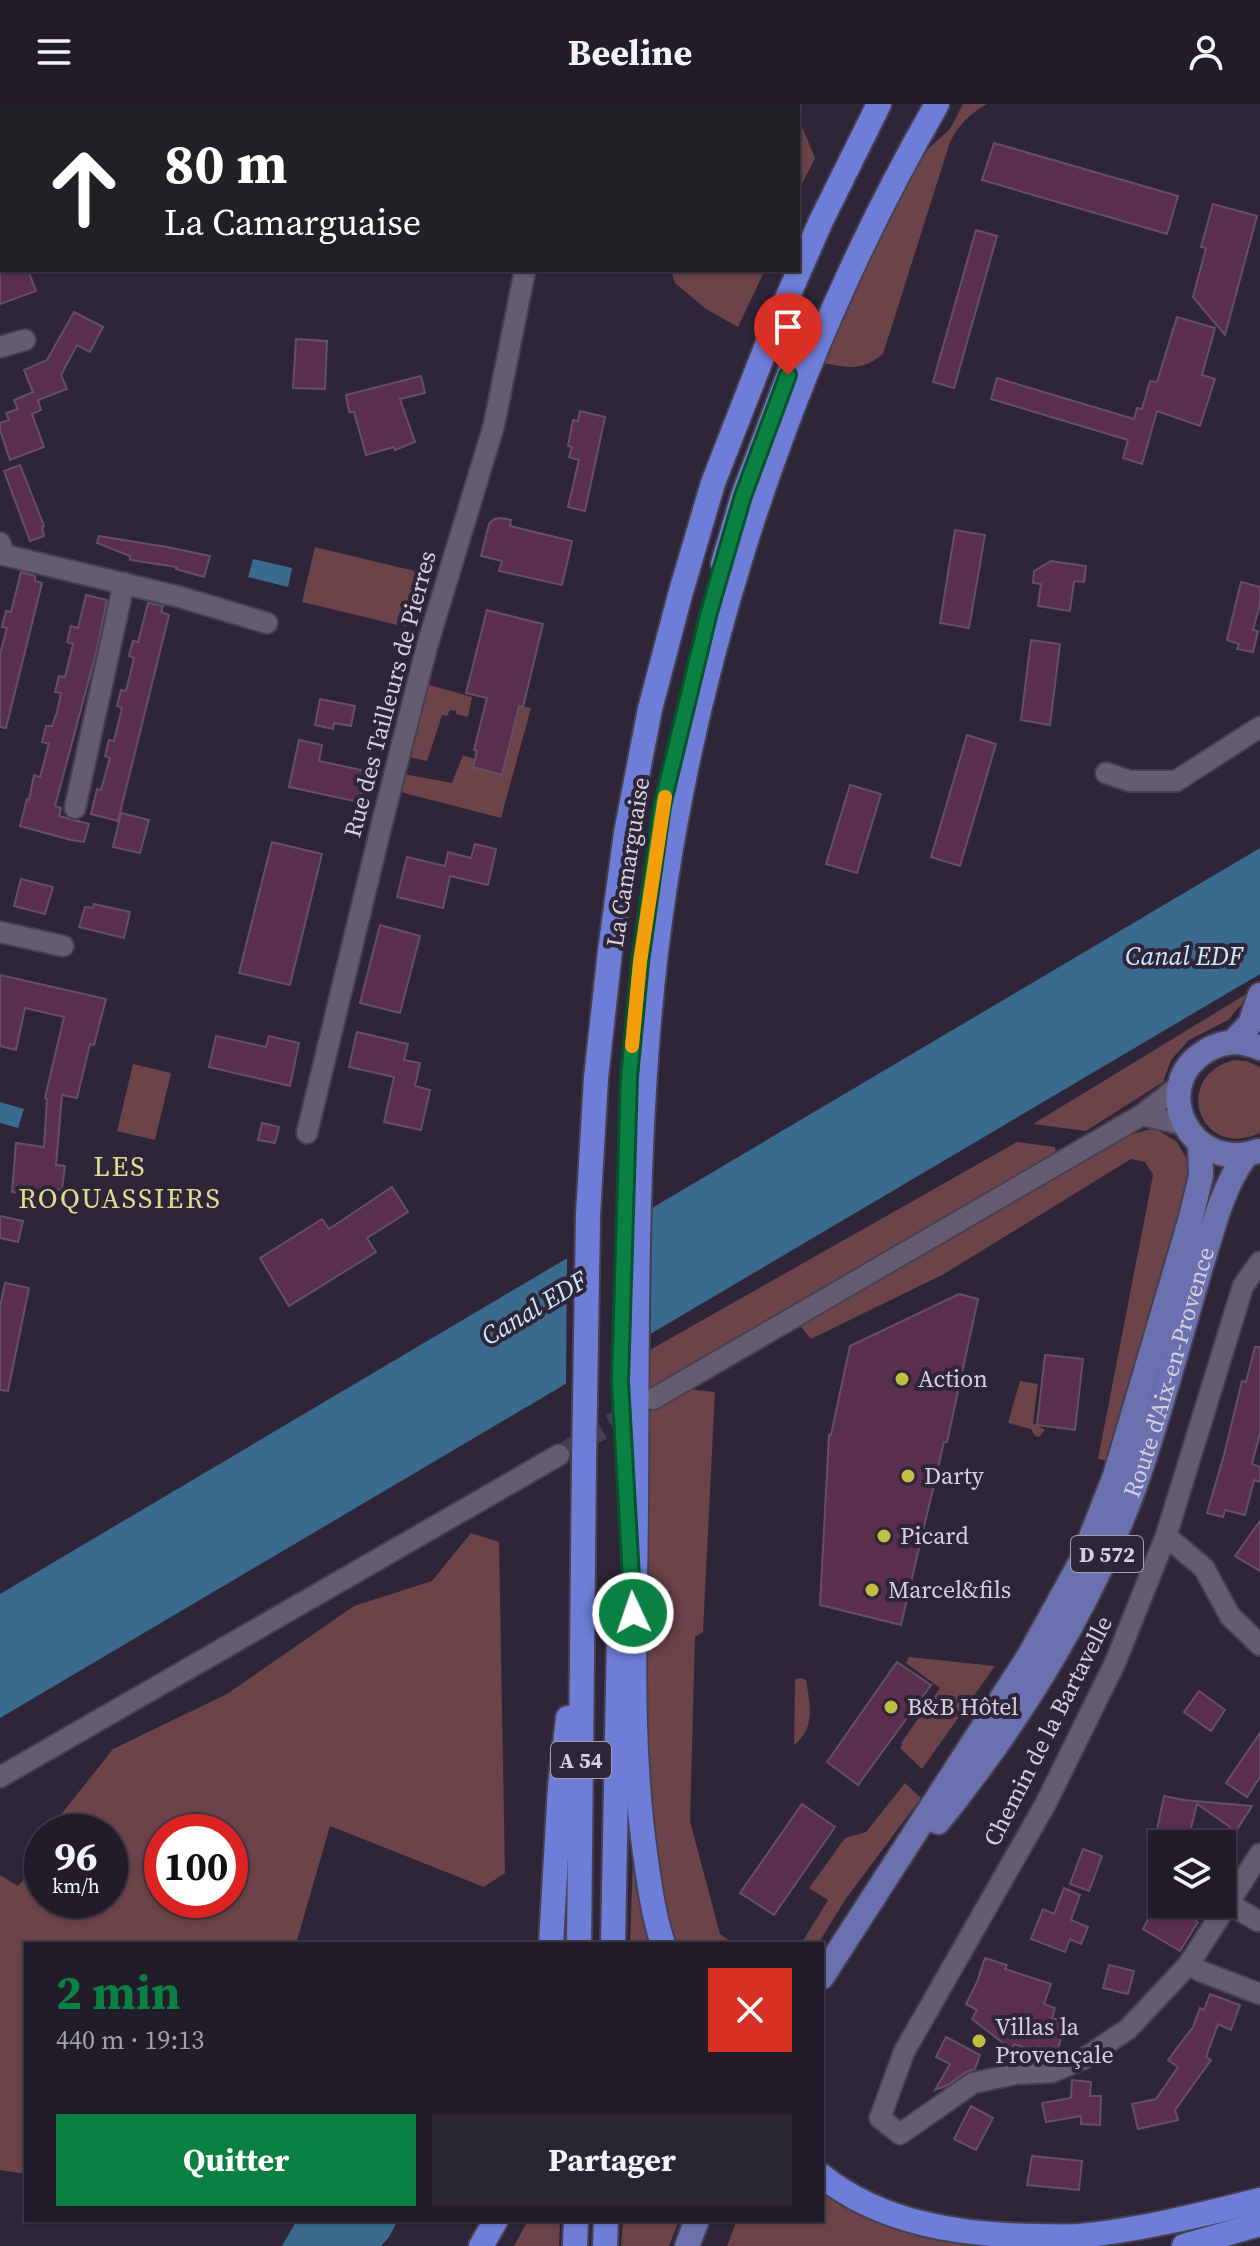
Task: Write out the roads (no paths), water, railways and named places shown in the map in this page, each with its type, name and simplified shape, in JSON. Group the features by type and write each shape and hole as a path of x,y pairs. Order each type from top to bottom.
{"highway":[{"name":"La Camarguaise","path":"800,269 879,104"},
{"name":"La Camarguaise","path":"633,1187 629,1077 644,930 662,806 709,612 743,496 778,399 829,277 919,104"},
{"path":"633,1187 665,885 683,784 725,611 811,359 902,164 937,104"},
{"name":"La Camarguaise","path":"583,1576 588,1215 596,1078 626,833 650,709 713,483 799,272"},
{"name":"A 54","path":"613,1942 627,1636 626,1382 633,1187"},
{"path":"551,1942 560,1787 583,1576"},
{"name":"A 54","path":"579,1942 583,1576"},
{"path":"627,1636 640,1823 655,1921 662,1942"},
{"path":"824,2178 877,2209 939,2228 1005,2235 1077,2236 1211,2213 1260,2200"},
{"path":"481,2246 495,2222"},
{"path":"575,2246 576,2222"},
{"path":"605,2246 606,2222"},
{"path":"1184,2246 1260,2224"}],"main road":[{"path":"1233,1042 1250,1024 1257,1006"},
{"path":"1180,1085 1187,1068 1199,1054 1215,1045 1249,1043 1260,1048"},
{"name":"Route d'Aix-en-Provence","path":"824,1974 1029,1656 1082,1560 1115,1476 1201,1176 1192,1134 1178,1103 1180,1085"},
{"path":"1192,1134 1214,1152 1229,1156 1253,1152"},
{"name":"Route d'Aix-en-Provence","path":"871,1904 1009,1729 1057,1653 1101,1568 1138,1477 1215,1220 1232,1174 1253,1152"},
{"path":"687,2246 696,2222"}],"street":[{"name":"Rue des Tailleurs de Pierres","path":"307,1133 427,646 494,425 525,272"},
{"path":"0,347 25,340"},
{"path":"1,557 124,583 267,623"},
{"path":"75,808 124,583"},
{"path":"1106,773 1130,781 1176,781 1260,727"},
{"path":"0,932 63,946"},
{"path":"653,1399 1142,1115 1180,1085"},
{"path":"1142,1115 1192,1134"},
{"name":"Chemin de la Bartavelle","path":"1189,1964 1128,2029 1085,2058 1052,2072 1015,2074 973,2083 900,2134 880,2118 904,2052 1045,1805 1115,1663 1166,1536 1260,1262"},
{"path":"0,1777 559,1455"},
{"path":"1166,1536 1204,1568 1230,1616 1260,1645"},
{"path":"1236,1893 1260,1855"},
{"path":"1236,1908 1258,1921"},
{"path":"1220,1918 1189,1964 1260,1994"}],"water":[{"path":"253,559 292,568 288,587 248,577"},
{"name":"Canal EDF","path":"1260,848 1260,974 0,1718 0,1594"},
{"path":"0,1102 24,1109 18,1128 0,1123"},
{"path":"296,2222 397,2222 381,2246 282,2246"}],"tunnel":[{"path":"559,1455 647,1403"}],"place":[{"name":"Action","path":"902,1379"},
{"name":"Darty","path":"908,1476"},
{"name":"Picard","path":"884,1536"},
{"name":"Marcel&fils","path":"872,1590"},
{"name":"B&B Hôtel","path":"891,1707"},
{"name":"Villas la Provençale","path":"979,2041"}],"district":[{"name":"LES ROQUASSIERS","path":"120,1182"}]}
